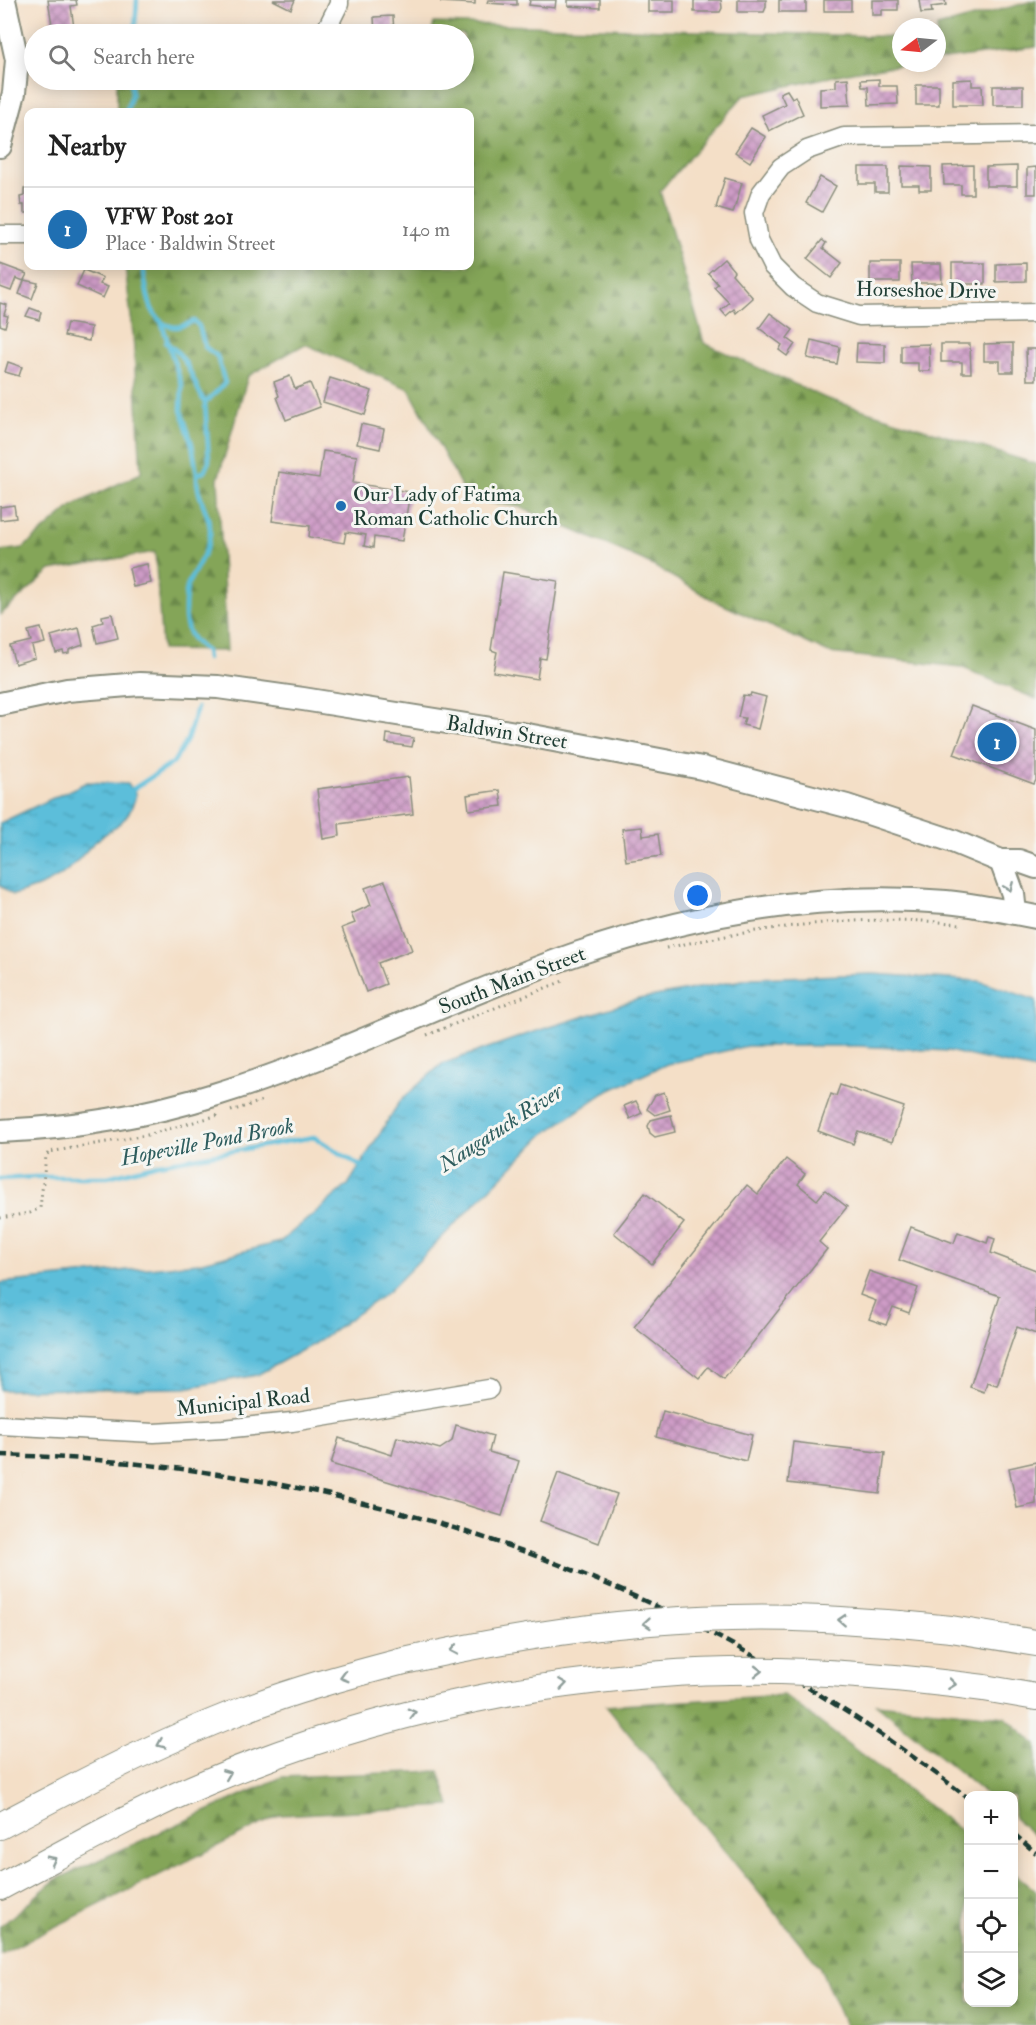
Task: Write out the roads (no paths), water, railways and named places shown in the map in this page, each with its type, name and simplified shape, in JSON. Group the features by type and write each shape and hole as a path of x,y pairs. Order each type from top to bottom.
{"highway":[{"path":"0,1826 139,1754 222,1718 295,1691 453,1650 540,1635 674,1620 786,1617 951,1629 1036,1643"},
{"path":"0,1887 164,1802 261,1760 362,1726 506,1693 618,1677 729,1671 784,1671 887,1676 1036,1697"}],"main road":[{"path":"4,0 24,54"},
{"path":"0,146 24,65"},
{"name":"Baldwin Street","path":"0,704 67,690 140,684 209,686 294,698 551,739 702,768 847,806 950,840 1001,861 1019,861 1036,867"},
{"path":"1001,861 1013,894 1026,915"},
{"name":"South Main Street","path":"0,1131 55,1128 100,1122 217,1094 284,1071 579,953 647,932 711,917 783,905 869,900 945,902 1026,915"}],"street":[{"path":"329,24 339,0"},
{"name":"Horseshoe Drive","path":"1036,134 844,137 807,150 781,167 760,193 754,213 759,240 772,267 793,287 817,303 859,316 1036,313"},
{"path":"0,235 24,235"},
{"name":"Municipal Road","path":"0,1425 154,1433 223,1429 292,1422 489,1389"}],"water":[{"path":"87,782 128,784 136,794 130,811 66,872 52,881 13,895 0,885 0,823"},
{"name":"Naugatuck River","path":"873,974 979,981 1036,1000 1036,1070 948,1051 858,1046 747,1046 667,1064 604,1093 544,1134 388,1292 315,1343 257,1375 185,1388 0,1390 0,1283 198,1263 280,1242 348,1185 400,1101 442,1064 639,999 753,978"}],"waterway":[{"name":"Hopeville Pond Brook","path":"135,24 137,0"},
{"name":"Hopeville Pond Brook","path":"127,108 131,90"},
{"name":"Hopeville Pond Brook","path":"144,270 150,303 159,320 166,325 176,327 194,321 199,326 205,347 217,356 225,383 205,403 209,461 204,472 197,474 197,482 209,521 210,535 206,550 188,584 185,598 185,618 188,630 196,643 206,651 207,659"},
{"path":"161,321 182,386 181,410 192,444 197,474"},
{"path":"166,343 174,348 185,362 205,403"},
{"name":"Hopeville Pond Brook","path":"131,795 133,789 173,763 187,740 197,708"},
{"name":"Hopeville Pond Brook","path":"0,1179 108,1177 158,1164 314,1137 365,1169"}],"railway":[{"path":"0,1455 133,1463 263,1481 389,1509 512,1547 632,1595 748,1653 860,1720 964,1795"},
{"path":"1018,1837 1036,1853"}],"place":[{"name":"Our Lady of Fatima Roman Catholic Church","path":"341,506"},
{"name":"VFW Post 201","path":"997,742"}]}
